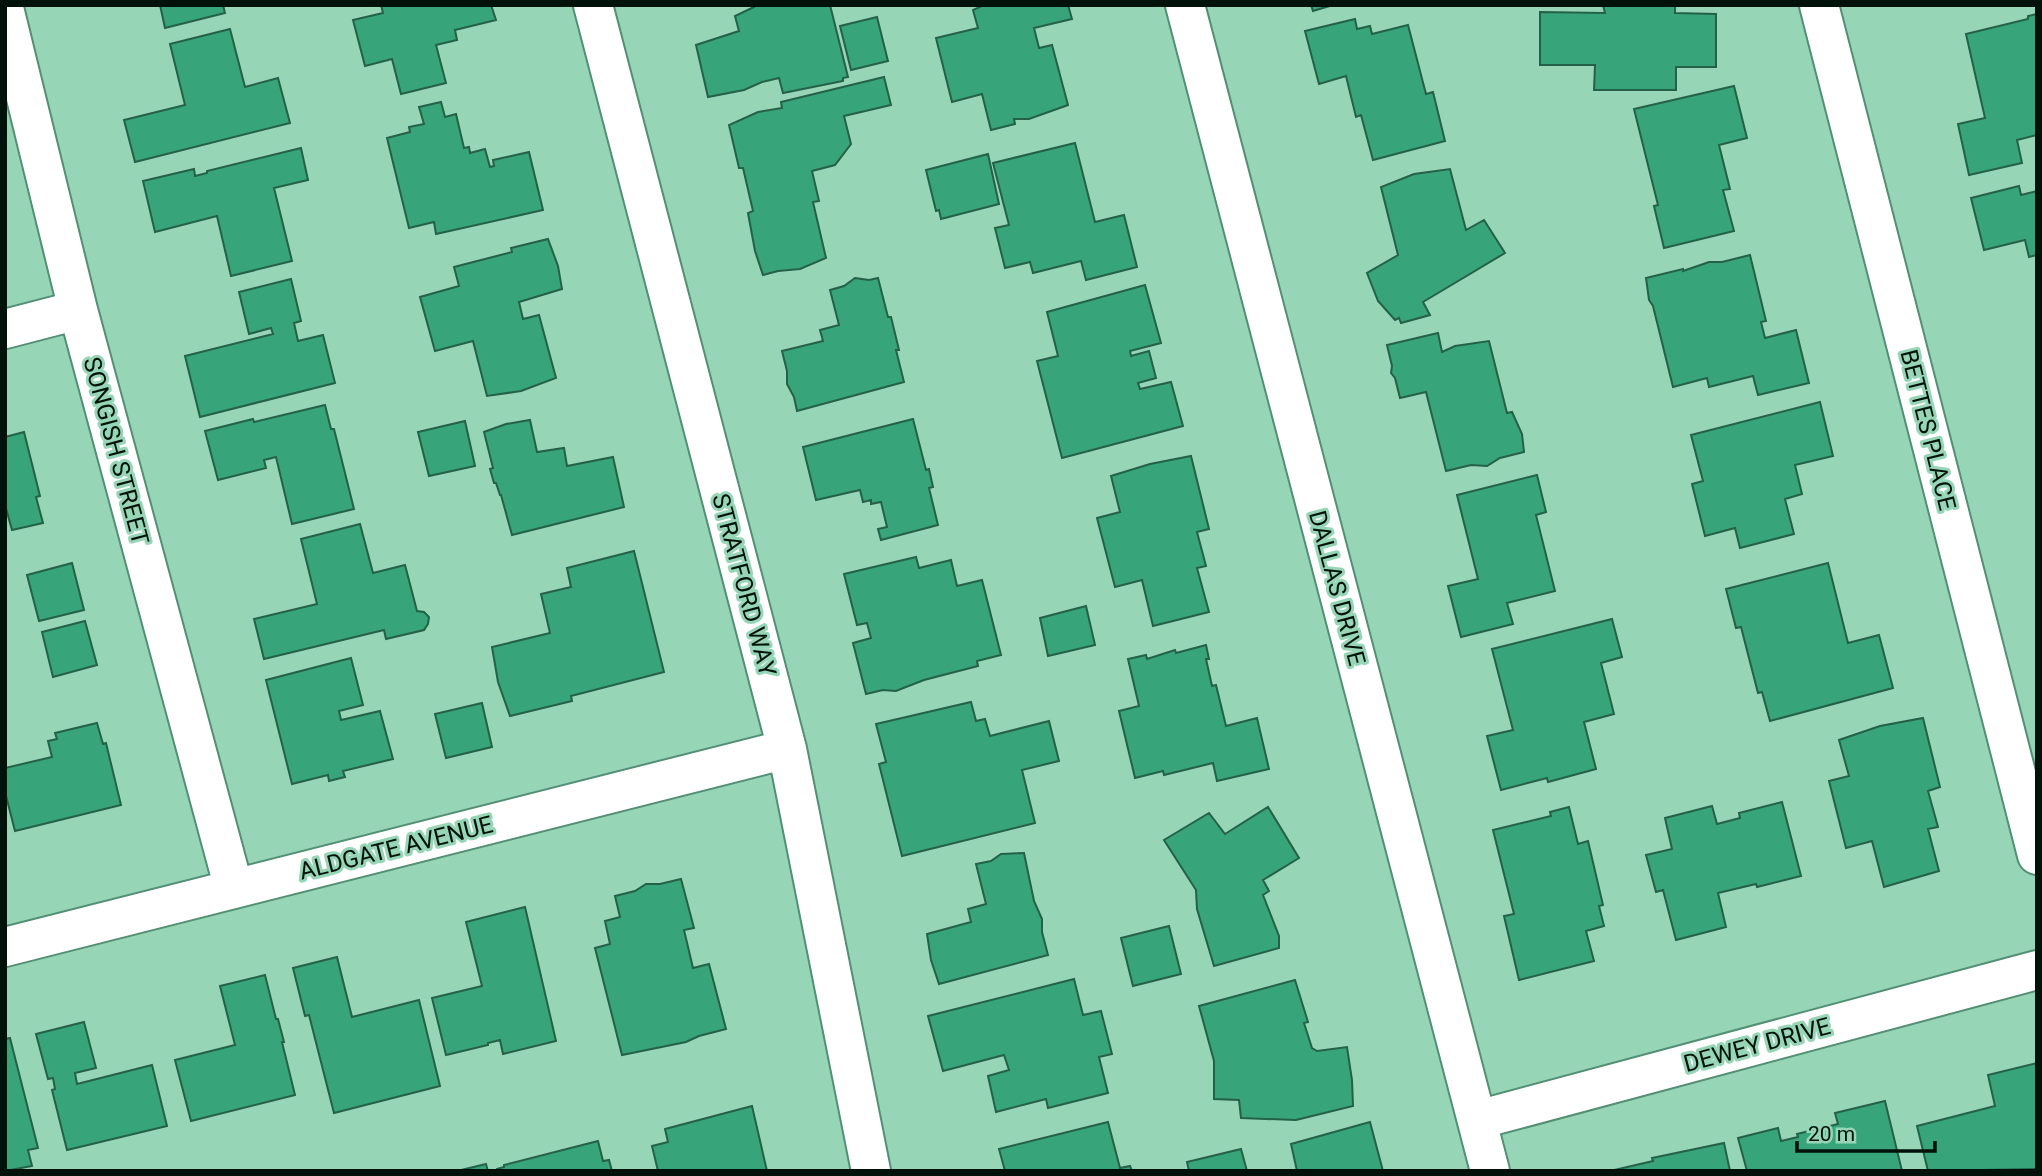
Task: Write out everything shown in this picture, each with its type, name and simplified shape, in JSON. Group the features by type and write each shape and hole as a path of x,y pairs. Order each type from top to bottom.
{"street":[{"name":"STRATFORD WAY","path":"593,5 787,749 871,1171"},
{"name":"DALLAS DRIVE","path":"1185,5 1490,1171"},
{"name":"BETTES PLACE","path":"1819,5 2037,855"},
{"name":"SONGISH STREET","path":"5,12 78,310 233,889"},
{"path":"5,329 78,310"},
{"name":"ALDGATE AVENUE","path":"5,947 787,749"},
{"name":"DEWEY DRIVE","path":"1477,1120 2037,970"}],"building":[{"path":"160,5 223,5 225,13 165,28"},
{"path":"381,5 491,5 496,20 455,30 457,40 436,45 446,83 401,94 392,59 365,66 353,20 383,13"},
{"path":"753,5 830,5 848,77 843,78 843,81 783,93 779,78 744,90 708,97 696,45 739,31 735,16 754,7"},
{"path":"984,5 1068,5 1072,19 1034,28 1039,48 1052,45 1068,105 1029,119 1014,119 1015,124 991,130 982,94 952,102 936,38 978,28 973,10"},
{"path":"1311,5 1333,5 1313,11"},
{"path":"1603,5 1675,5 1675,13 1716,14 1716,67 1676,67 1676,90 1594,90 1595,65 1540,65 1540,12 1605,13"},
{"path":"2037,14 2037,135 2017,140 2022,163 1969,175 1958,124 1985,118 1966,34 2028,19 2028,16"},
{"path":"877,17 888,61 851,70 840,26"},
{"path":"1355,19 1357,29 1370,26 1372,34 1408,25 1426,94 1433,92 1445,141 1373,160 1361,115 1356,117 1346,76 1319,84 1305,31"},
{"path":"230,29 245,87 278,78 290,123 135,162 124,120 185,105 170,44"},
{"path":"884,77 891,105 844,116 851,144 835,165 812,171 819,201 813,202 826,258 800,269 763,275 755,251 748,213 753,211 729,125 758,112 782,108 781,102"},
{"path":"1734,86 1747,138 1719,145 1730,189 1723,190 1734,231 1664,248 1654,206 1658,205 1634,109"},
{"path":"441,102 445,117 456,114 464,148 469,147 470,153 485,149 490,167 494,166 493,160 529,152 543,210 436,234 434,222 409,228 387,138 410,132 409,127 424,124 419,107"},
{"path":"1075,143 1095,222 1124,215 1137,267 1086,280 1081,261 1033,273 1030,262 1005,268 995,228 1009,225 993,163"},
{"path":"301,148 308,180 274,188 292,261 231,276 217,216 155,232 143,181 194,169 195,176"},
{"path":"988,154 999,204 941,219 939,210 936,211 926,170"},
{"path":"1450,169 1466,230 1484,220 1505,253 1423,302 1430,315 1401,323 1399,318 1395,320 1378,301 1367,273 1398,255 1381,187 1414,174"},
{"path":"2019,186 2021,195 2037,191 2037,255 2029,257 2025,240 1984,250 1971,198"},
{"path":"548,239 558,266 562,289 519,302 523,319 539,315 556,378 521,391 487,396 473,341 435,351 420,297 459,286 454,267 512,252 511,248"},
{"path":"1750,255 1766,321 1761,322 1765,338 1796,330 1809,383 1758,395 1753,376 1709,387 1707,378 1673,387 1653,306 1649,300 1646,278"},
{"path":"855,278 878,278 888,317 891,317 904,382 797,411 787,384 782,351 823,341 820,330 839,325 830,290 844,286"},
{"path":"291,279 301,321 294,323 298,341 323,335 335,383 200,417 185,356 273,334 271,328 249,334 239,292"},
{"path":"1145,285 1161,343 1130,351 1131,356 1149,351 1156,378 1138,383 1140,389 1171,382 1183,426 1062,458 1037,361 1058,356 1047,312"},
{"path":"1438,333 1442,352 1455,346 1489,341 1507,413 1512,412 1522,434 1524,452 1500,458 1487,466 1471,465 1446,471 1426,392 1400,398 1391,373 1387,345"},
{"path":"1820,402 1833,456 1795,465 1802,494 1785,499 1794,534 1740,548 1735,528 1705,536 1692,484 1703,481 1691,435"},
{"path":"325,405 331,429 334,429 354,509 292,524 276,457 264,460 266,468 218,480 205,431"},
{"path":"913,419 926,470 929,469 933,487 929,488 938,525 881,540 878,529 887,527 881,502 863,502 860,490 816,500 803,447"},
{"path":"530,420 537,452 564,448 567,466 613,457 624,507 512,535 501,495 490,469 493,468 484,432 506,424"},
{"path":"465,421 475,466 429,476 418,432"},
{"path":"24,432 40,496 36,497 43,523 12,530 5,505 5,437"},
{"path":"1191,456 1209,529 1197,532 1206,566 1197,568 1209,612 1153,626 1142,580 1115,587 1097,518 1120,512 1111,476 1150,464"},
{"path":"1537,475 1546,512 1536,515 1555,591 1507,603 1513,624 1461,637 1448,586 1478,579 1457,495"},
{"path":"360,524 373,573 405,565 417,611 424,612 429,617 424,630 386,639 384,630 264,659 254,619 317,604 301,539"},
{"path":"634,551 664,672 571,696 572,701 510,716 498,682 492,647 550,633 541,594 571,587 567,568"},
{"path":"916,557 919,568 951,560 957,586 982,580 1001,655 977,661 978,666 924,680 896,691 883,690 866,694 853,643 871,638 867,623 857,625 844,574"},
{"path":"72,563 84,610 39,621 27,575"},
{"path":"1828,563 1848,643 1879,635 1893,688 1770,721 1762,692 1758,693 1741,627 1736,628 1726,589"},
{"path":"1086,606 1095,645 1048,656 1040,618"},
{"path":"1612,619 1622,657 1601,663 1614,714 1584,722 1596,769 1548,782 1547,778 1501,790 1487,736 1513,730 1492,649"},
{"path":"85,621 97,665 53,677 42,632"},
{"path":"1206,645 1212,686 1216,685 1226,726 1257,718 1269,769 1217,781 1213,763 1164,775 1163,771 1135,778 1119,711 1139,706 1128,659 1146,655 1147,659 1175,650 1176,653"},
{"path":"351,658 363,705 339,711 341,720 380,711 393,759 343,771 345,777 329,781 328,775 292,784 266,680"},
{"path":"971,702 976,721 985,719 990,736 1049,721 1059,761 1022,770 1035,823 902,856 879,764 886,762 876,724"},
{"path":"482,703 492,747 446,758 435,714"},
{"path":"1923,718 1940,787 1928,791 1938,827 1928,829 1939,871 1884,887 1872,841 1846,848 1829,781 1849,776 1839,740 1880,726"},
{"path":"97,723 103,744 106,743 121,805 15,831 5,792 5,768 52,757 48,741 57,739 55,733"},
{"path":"1782,802 1801,876 1718,893 1726,927 1676,940 1663,890 1656,892 1646,855 1672,849 1665,818 1712,806 1717,824 1740,818 1739,813"},
{"path":"1268,807 1299,858 1263,880 1269,891 1263,895 1279,936 1279,948 1214,966 1197,909 1196,890 1164,840 1209,813 1225,834"},
{"path":"1569,807 1578,844 1588,841 1603,905 1599,906 1604,926 1586,931 1594,961 1519,980 1504,916 1514,914 1493,830 1551,816 1550,812"},
{"path":"1024,853 1034,901 1042,919 1042,932 1048,955 939,984 931,960 927,934 971,922 968,909 986,904 976,864 991,861 1001,854"},
{"path":"681,879 694,928 684,930 693,968 709,964 726,1029 686,1042 622,1055 595,948 610,944 605,921 620,917 615,896 635,891 646,884"},
{"path":"525,907 556,1041 503,1054 500,1040 446,1055 432,998 482,986 466,922"},
{"path":"1169,926 1181,974 1133,986 1121,938"},
{"path":"337,957 352,1017 419,1000 440,1086 334,1113 309,1015 305,1016 293,968"},
{"path":"265,975 284,1042 295,1095 191,1121 175,1060 235,1045 220,986"},
{"path":"1074,979 1083,1015 1101,1011 1112,1054 1099,1057 1108,1093 1048,1108 1046,1099 996,1112 988,1076 1009,1070 1004,1055 943,1071 928,1016"},
{"path":"1295,980 1308,1022 1304,1023 1312,1048 1317,1051 1347,1047 1353,1106 1296,1120 1241,1118 1239,1100 1214,1099 1214,1061 1199,1006"},
{"path":"84,1022 96,1068 75,1073 77,1084 152,1065 167,1126 67,1150 52,1090 55,1089 53,1078 48,1079 36,1034"},
{"path":"10,1038 38,1148 28,1150 32,1166 5,1171 5,1039"},
{"path":"2037,1063 2037,1169 1928,1171 1917,1126 1995,1106 1988,1075"},
{"path":"1885,1101 1902,1171 1747,1171 1738,1138 1778,1128 1781,1141 1798,1137 1797,1134 1838,1124 1835,1113"},
{"path":"752,1106 767,1171 658,1171 652,1146 668,1142 665,1129"},
{"path":"1108,1122 1120,1168 1130,1166 1132,1171 1005,1171 999,1149"},
{"path":"1370,1122 1383,1171 1297,1171 1291,1144"},
{"path":"598,1141 603,1161 609,1160 612,1171 497,1171 504,1165"},
{"path":"1724,1143 1730,1171 1610,1171 1653,1161 1652,1158"},
{"path":"1241,1149 1247,1171 1189,1171 1187,1162"},
{"path":"486,1164 488,1171 457,1171"}]}
